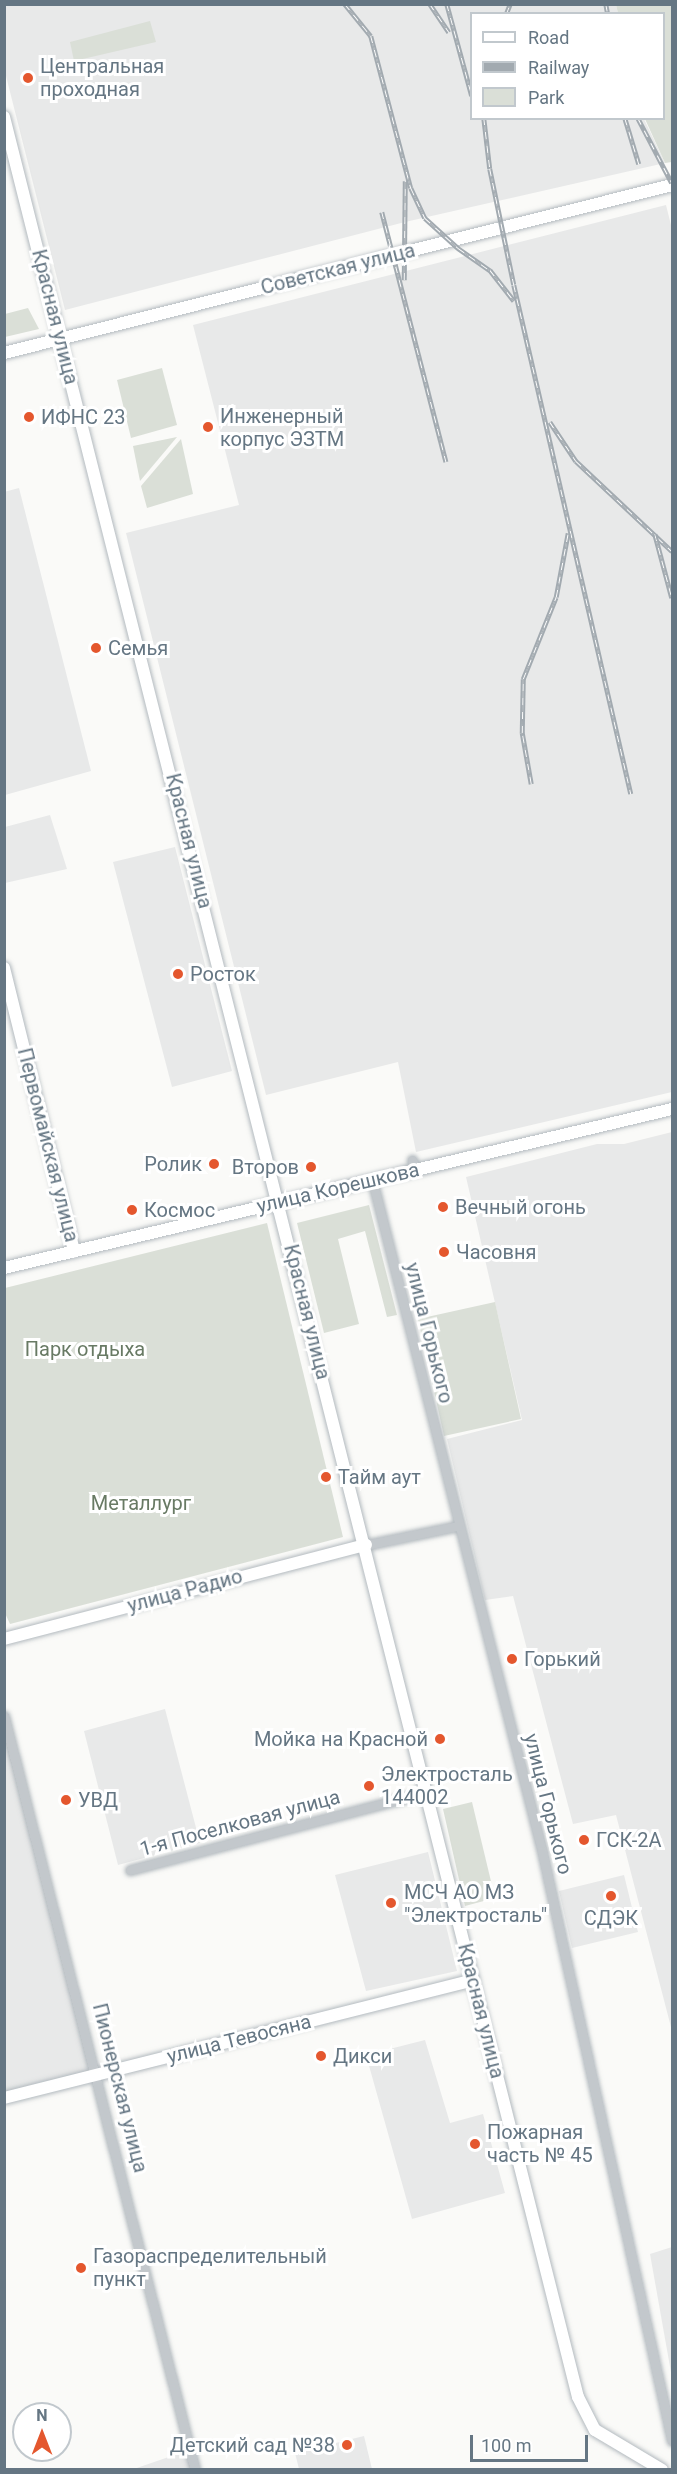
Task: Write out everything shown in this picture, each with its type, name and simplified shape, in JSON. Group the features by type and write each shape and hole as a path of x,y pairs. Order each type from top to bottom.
{"main road":[{"name":"Красная улица","path":"4,117 280,1202 583,2412 595,2430 659,2467"},
{"name":"Советская улица","path":"4,353 672,185"},
{"name":"Первомайская улица","path":"4,968 74,1251"},
{"name":"улица Корешкова","path":"4,1268 372,1179 414,1164 672,1109"},
{"name":"улица Радио","path":"4,1639 366,1545"},
{"name":"улица Тевосяна","path":"4,2098 473,1980"}],"street":[{"name":"улица Горького","path":"372,1179 549,1881 672,2441"},
{"path":"366,1545 458,1526"},
{"name":"Пионерская улица","path":"4,1716 98,2076 195,2469"},
{"name":"1-я Поселковая улица","path":"130,1870 428,1792"},
{"path":"641,2469 659,2467"}],"shaded area":[{"path":"4,5 616,5 618,12 470,12 470,120 644,120 665,163 405,222 65,310 5,72"},
{"path":"666,205 672,229 672,1092 416,1152 398,1062 266,1095 126,533 239,505 193,325"},
{"path":"19,488 91,771 5,795 4,492"},
{"path":"50,815 67,869 5,883 5,827"},
{"path":"175,847 232,1071 172,1087 113,862"},
{"path":"672,1132 672,2031 616,1815 573,1824 513,1596 485,1600 447,1439 522,1420 466,1177 597,1144 624,1144"},
{"path":"165,1709 200,1843 118,1865 84,1731"},
{"path":"4,1716 98,2075 4,2098"},
{"name":"МСЧ АО МЗ \"Электросталь\"","path":"428,1852 457,1971 366,1991 335,1875"},
{"path":"624,1875 638,1932 572,1948 559,1891"},
{"path":"425,2040 450,2123 483,2114 505,2193 412,2219 366,2055"},
{"path":"672,2247 672,2378 650,2254"},
{"name":"Детский сад №38","path":"364,2436 372,2469 299,2469 295,2453"},
{"path":"186,2451 191,2470 131,2470"}],"green space":[{"path":"616,5 672,5 672,162 665,163 645,120 665,120 665,12 618,12"},
{"path":"150,21 156,42 74,61 70,42"},
{"path":"28,308 39,329 5,337 5,314"},
{"path":"162,368 177,425 131,438 117,380"},
{"path":"177,437 140,481 133,446"},
{"path":"181,439 193,494 147,508 141,486"},
{"path":"369,1205 397,1315 387,1317 365,1231 338,1239 359,1324 324,1333 297,1223"},
{"path":"267,1223 343,1537 10,1624 4,1611 5,1288"},
{"path":"495,1302 521,1419 444,1436 418,1319"},
{"path":"472,1802 495,1898 465,1906 443,1809"}],"railway":[{"path":"345,4 371,36 411,188 425,218 458,248 490,270 514,301"},
{"path":"430,4 449,32"},
{"path":"447,4 470,89"},
{"path":"507,12 510,4"},
{"path":"606,4 608,12"},
{"path":"484,120 490,169 514,285 631,794"},
{"path":"626,120 639,164"},
{"path":"639,120 672,183"},
{"path":"404,280 405,181"},
{"path":"382,212 446,462"},
{"path":"550,422 576,461 672,551"},
{"path":"531,784 522,733 523,679 556,597 568,533"},
{"path":"655,534 672,598"}],"place":[{"name":"Центральная проходная","path":"28,78"},
{"name":"ИФНС 23","path":"29,417"},
{"name":"Инженерный корпус ЭЗТМ","path":"208,427"},
{"name":"Семья","path":"96,648"},
{"name":"Росток","path":"178,974"},
{"name":"Ролик","path":"214,1164"},
{"name":"Второв","path":"311,1167"},
{"name":"Вечный огонь","path":"443,1207"},
{"name":"Космос","path":"132,1210"},
{"name":"Часовня","path":"444,1252"},
{"name":"Тайм аут","path":"326,1477"},
{"name":"Горький","path":"512,1659"},
{"name":"Мойка на Красной","path":"440,1739"},
{"name":"Электросталь 144002","path":"369,1786"},
{"name":"УВД","path":"66,1800"},
{"name":"ГСК-2А","path":"584,1840"},
{"name":"СДЭК","path":"611,1896"},
{"name":"МСЧ АО МЗ \"Электросталь\"","path":"391,1903"},
{"name":"Дикси","path":"321,2056"},
{"name":"Пожарная часть № 45","path":"475,2144"},
{"name":"Газораспределительный пункт","path":"81,2268"},
{"name":"Детский сад №38","path":"347,2445"}],"park label":[{"name":"Парк отдыха","path":"85,1349"},
{"name":"Металлург","path":"141,1503"}]}
